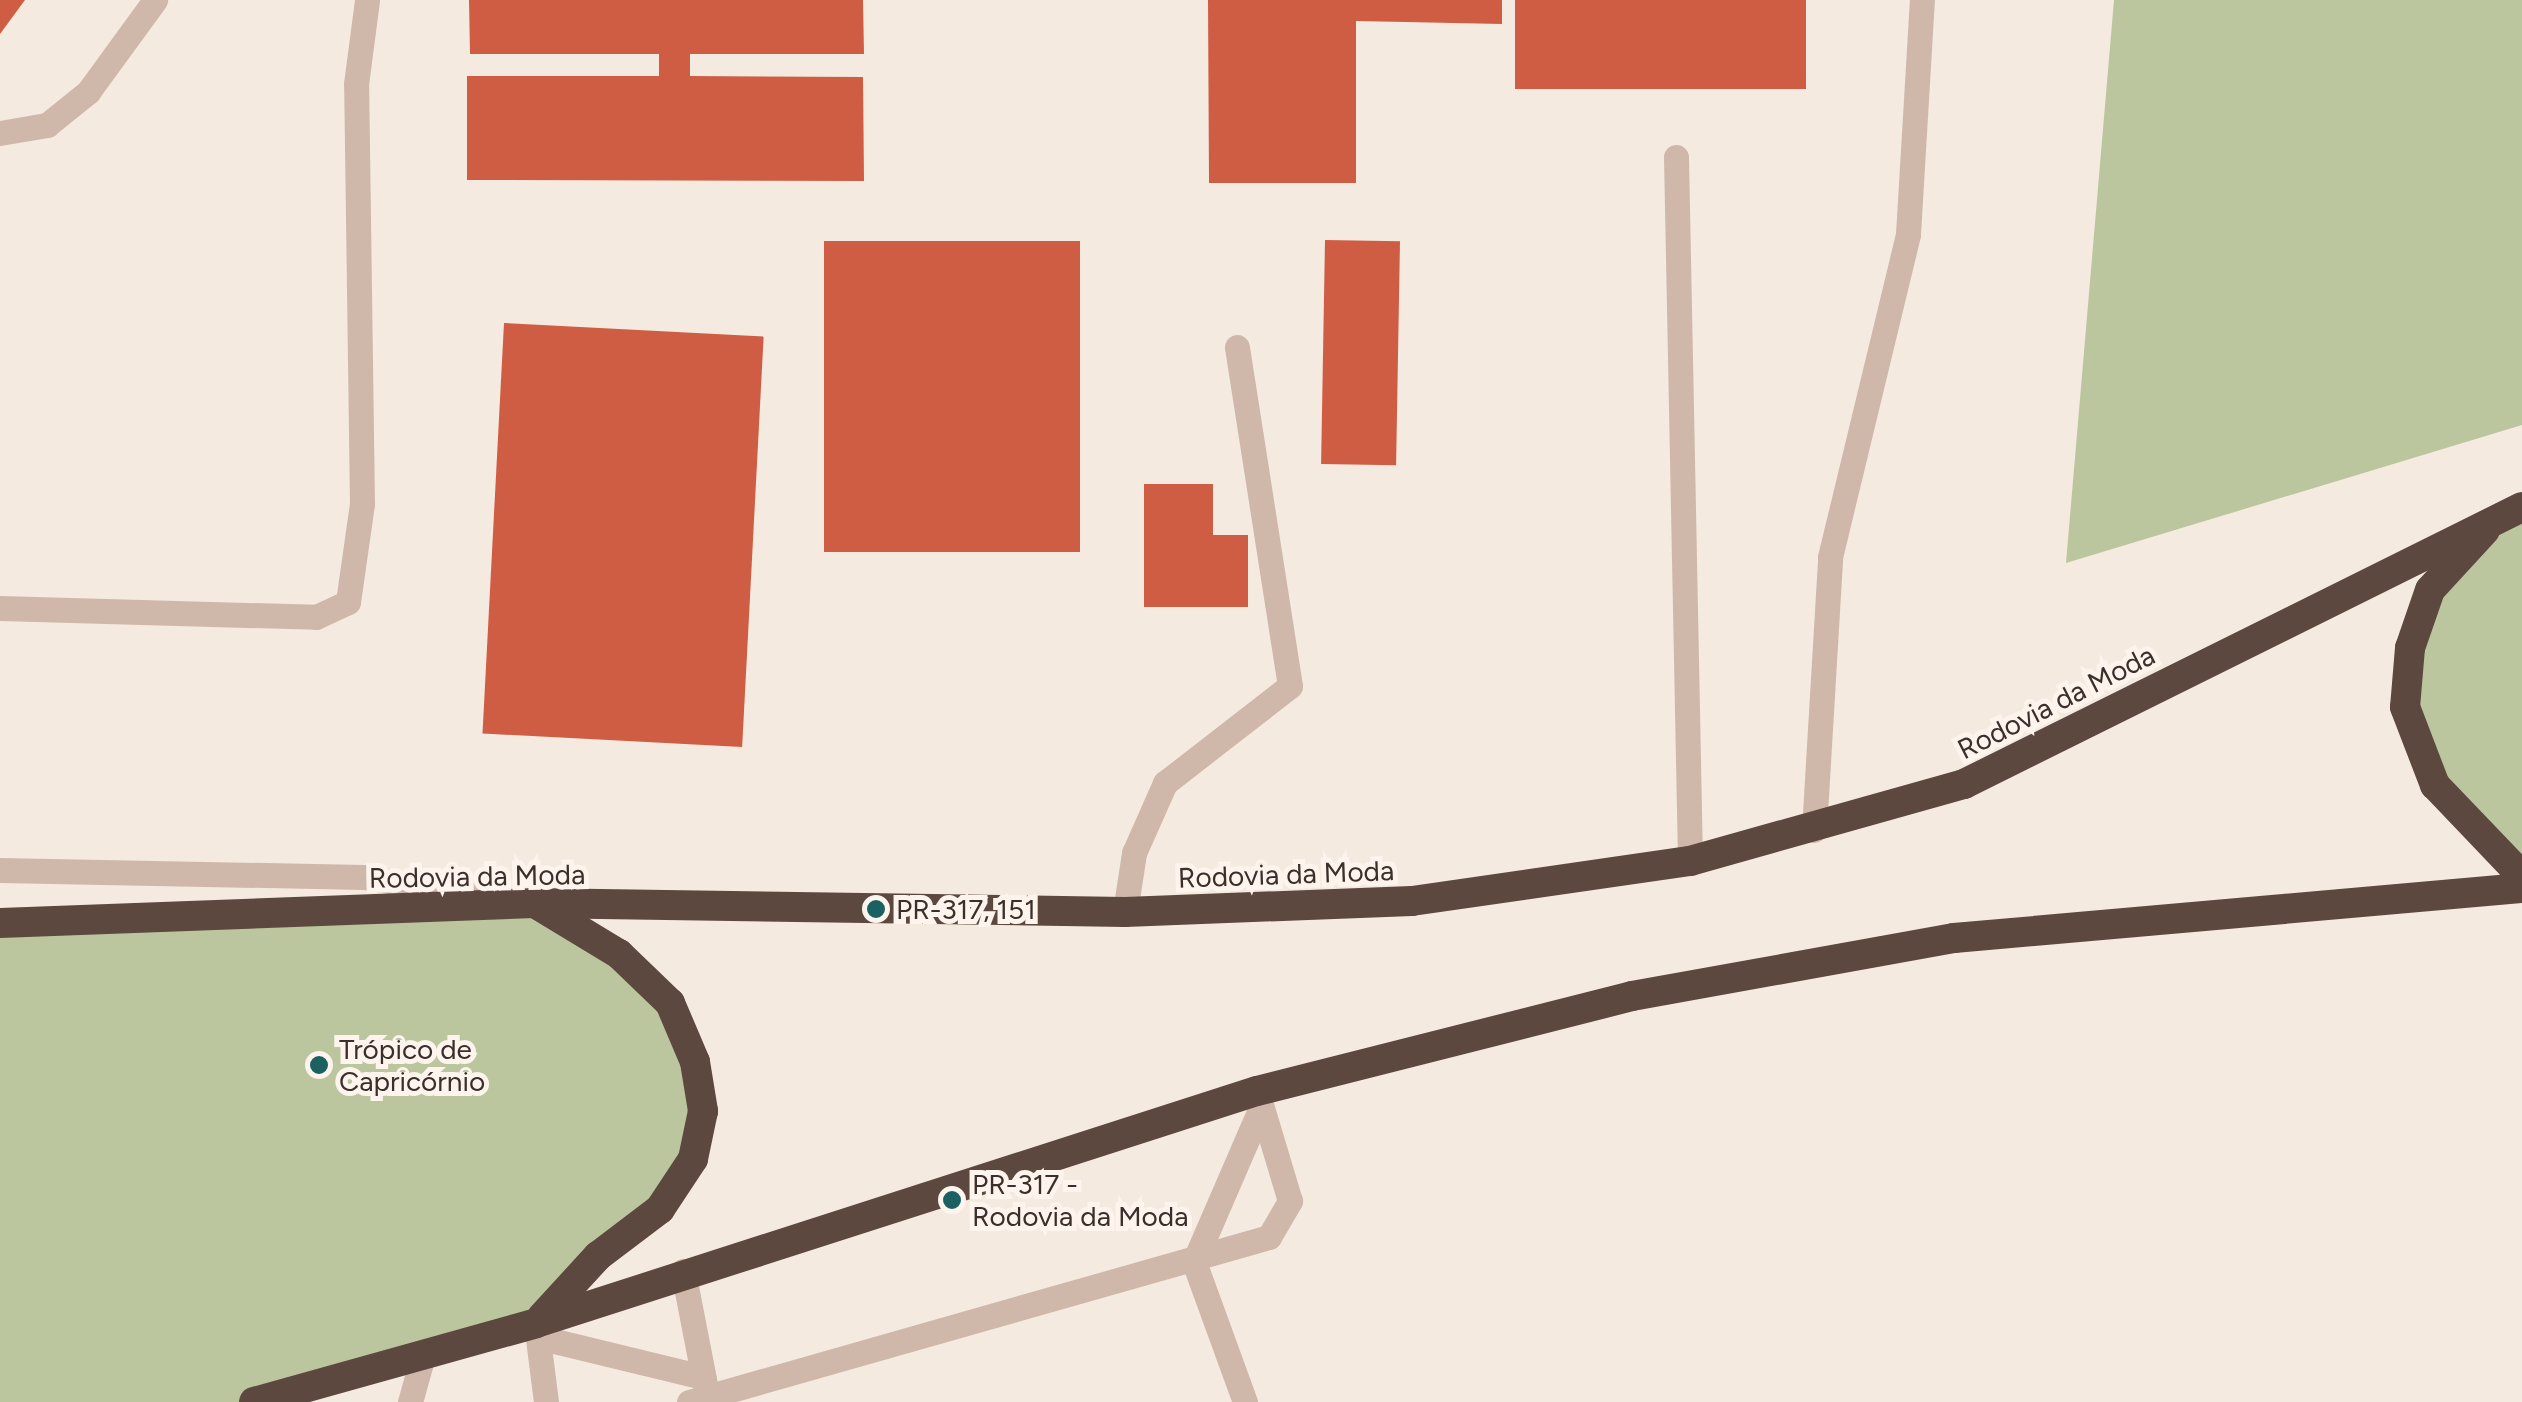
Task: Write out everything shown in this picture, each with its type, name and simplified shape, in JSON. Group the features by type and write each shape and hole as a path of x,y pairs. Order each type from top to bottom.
{"highway":[{"name":"Rodovia da Moda","path":"0,923 535,904 1126,912 1412,901 1690,861 1814,830 1964,784 2510,512"},
{"path":"2510,512 2430,590 2410,648 2405,708 2434,784 2522,876"},
{"path":"254,1402 424,1352 539,1330 684,1272 1259,1099 1632,996 1954,938 2522,888"},
{"path":"535,904 619,954 670,1002 703,1111 693,1159 660,1209 598,1256 539,1330"}],"street":[{"path":"0,134 47,125 88,92 155,0"},
{"path":"0,608 316,617 348,602 362,504 356,84 368,0"},
{"path":"1814,830 1830,557 1908,234 1922,0"},
{"path":"1676,157 1690,861"},
{"path":"1126,912 1134,854 1164,783 1290,686 1237,348"},
{"path":"0,870 363,877 535,904"},
{"path":"546,1402 539,1330 700,1392 1194,1262 1269,1237 1283,1220 1290,1201 1259,1099"},
{"path":"1245,1402 1194,1262 1259,1099"},
{"path":"684,1272 700,1392"},
{"path":"410,1402 424,1352"}],"green space":[{"path":"2114,0 2522,0 2522,425 2066,563"},
{"path":"2522,507 2522,876 2414,745 2430,590"},
{"path":"535,903 619,954 695,1062 693,1159 536,1323 254,1402 0,1402 0,923"}],"building":[{"path":"0,0 25,0 0,34"},
{"path":"469,0 863,0 864,54 690,54 690,76 863,77 864,181 467,180 467,76 659,76 659,54 470,54"},
{"path":"1208,0 1502,0 1502,24 1356,21 1356,183 1209,183"},
{"path":"1515,0 1806,0 1806,89 1515,89"},
{"path":"1325,240 1400,241 1396,465 1321,464"},
{"path":"824,241 1080,241 1080,552 824,552"},
{"path":"504,323 764,337 742,747 482,733"},
{"path":"1144,484 1213,484 1213,535 1248,535 1248,607 1144,607"}],"place":[{"name":"PR-317, 151","path":"876,909"},
{"name":"Trópico de Capricórnio","path":"319,1065"},
{"name":"PR-317 - Rodovia da Moda","path":"952,1200"}]}
